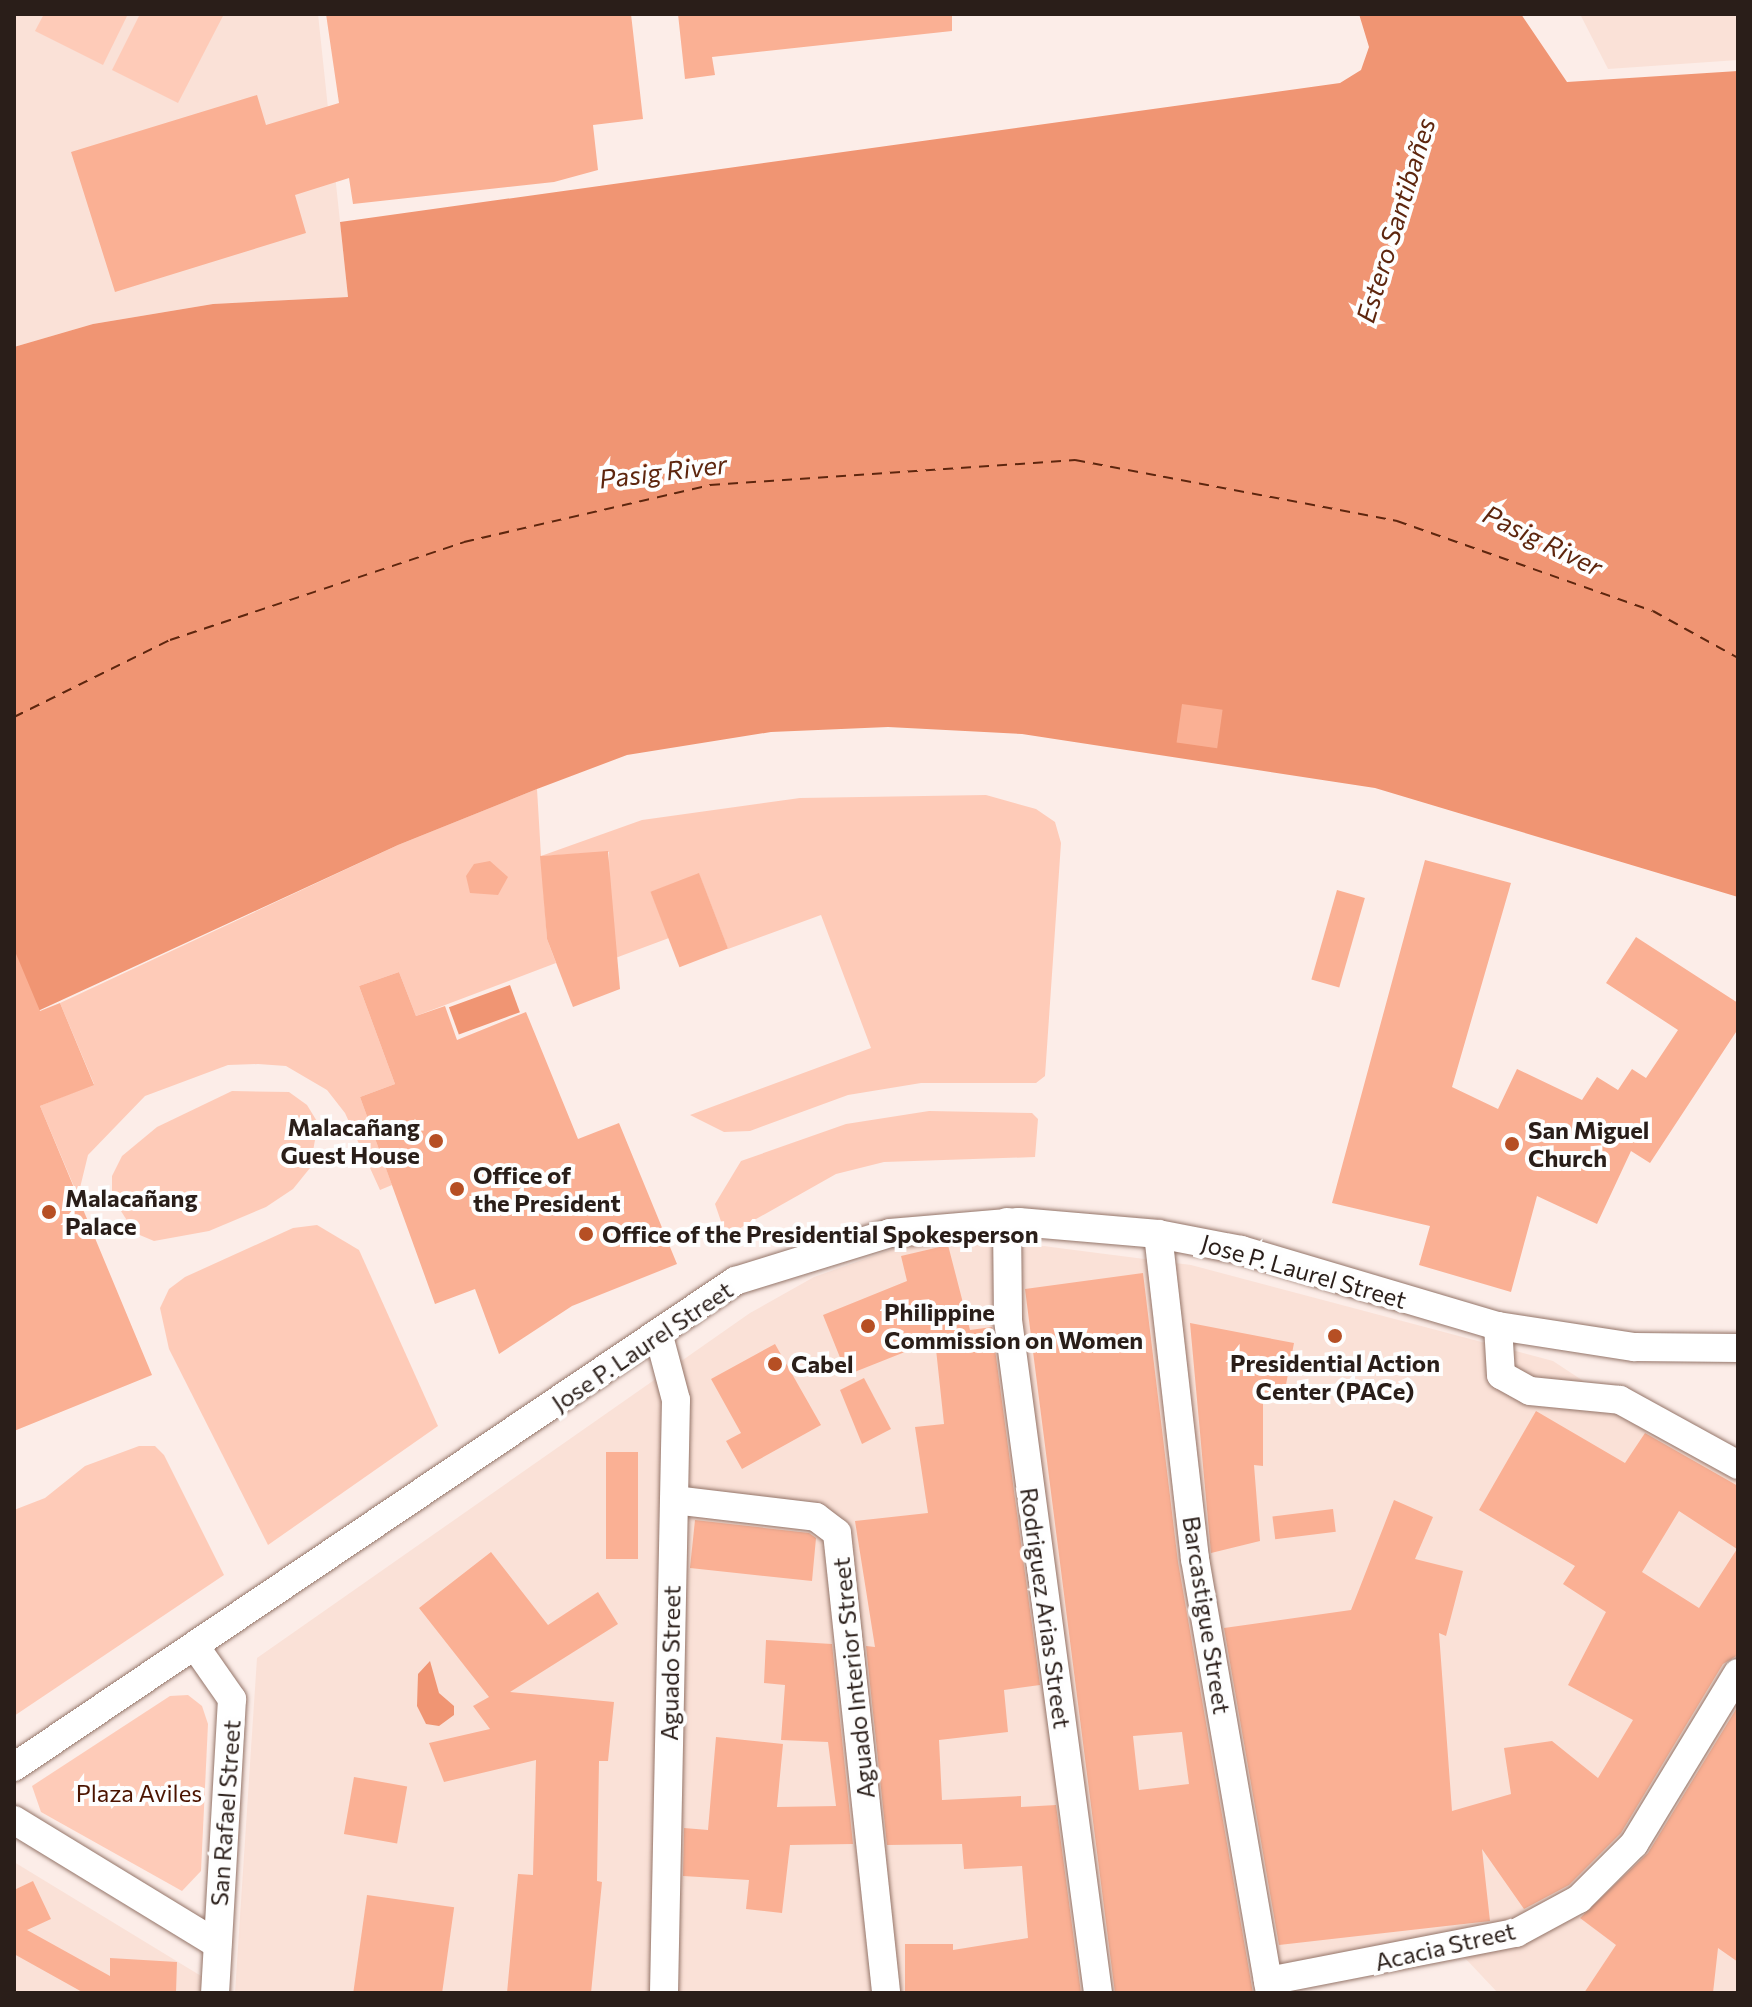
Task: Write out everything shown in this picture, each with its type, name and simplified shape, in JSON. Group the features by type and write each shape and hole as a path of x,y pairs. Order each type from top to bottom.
{"street":[{"name":"Jose P. Laurel Street","path":"14,1767 659,1336 735,1281 890,1233 1007,1222 1158,1234 1241,1250 1498,1326 1634,1347 1738,1348"},
{"name":"Rodriguez Arias Street","path":"1007,1222 1008,1320 1098,1993"},
{"name":"Barcastigue Street","path":"1158,1234 1195,1559 1269,1987"},
{"path":"1498,1326 1501,1375 1530,1391 1620,1400 1738,1465"},
{"name":"Aguado Street","path":"659,1336 676,1400 664,1993"},
{"name":"Aguado Interior Street","path":"674,1500 816,1517 837,1533 886,1993"},
{"name":"San Rafael Street","path":"195,1646 232,1699 215,1993"},
{"name":"Acacia Street","path":"1269,1987 1516,1933 1579,1899 1634,1844 1738,1673"},
{"name":"San Rafael Street","path":"14,1820 217,1944"}],"shaded area":[{"path":"14,14 318,14 348,297 213,304 93,324 14,347"},
{"path":"1580,14 1738,14 1738,60 1608,69"},
{"path":"974,1237 1191,1265 1553,1361 1738,1483 1738,1993 1498,1993 1464,1957 1292,1961 1296,1993 235,1993 257,1658 750,1313 814,1277 893,1249"},
{"path":"14,1862 229,1993 14,1993"}],"green space":[{"path":"44,14 128,14 103,65 35,31"},
{"path":"140,14 224,14 178,103 112,70"},
{"path":"537,789 547,939 556,963 416,1016 399,972 359,986 395,1084 360,1097 392,1185 380,1190 345,1113 327,1090 286,1066 228,1065 145,1096 88,1155 78,1196 40,1106 94,1084 60,1003 398,845"},
{"path":"986,795 1036,809 1055,822 1061,843 1045,1076 1036,1083 921,1083 848,1095 750,1131 724,1132 690,1115 871,1048 821,915 728,949 699,874 651,892 669,938 610,960 609,852 541,856 642,820 800,798"},
{"path":"232,1091 289,1092 307,1105 318,1123 310,1168 293,1189 266,1207 209,1231 154,1241 135,1233 112,1197 112,1176 122,1156 157,1127"},
{"path":"929,1111 1032,1113 1038,1119 1035,1157 884,1162 836,1174 726,1236 715,1204 741,1161 846,1124"},
{"path":"317,1225 359,1250 438,1426 268,1545 169,1349 160,1308 169,1289 185,1277 293,1228"},
{"path":"139,1446 155,1446 164,1455 224,1575 14,1716 14,1510 45,1498 85,1466"},
{"name":"Plaza Aviles","path":"188,1695 202,1706 208,1724 201,1871 182,1891 41,1812 32,1786 170,1696"}],"water":[{"path":"1359,14 1521,14 1567,82 1738,71 1738,897 1375,788 1022,734 888,727 771,732 627,755 537,789 398,845 14,1022 14,347 93,324 213,304 348,297 340,222 1340,83 1361,70 1369,47"},
{"path":"510,985 520,1012 459,1034 449,1007"},
{"path":"430,1661 439,1693 454,1706 454,1715 439,1726 426,1724 417,1706 418,1674"}],"building":[{"path":"326,14 631,14 643,119 593,125 598,170 554,182 353,204 349,178 295,195 306,233 115,292 71,152 257,95 266,125 339,103"},
{"path":"678,14 952,14 952,31 712,57 715,75 685,79"},
{"path":"1182,704 1223,710 1217,748 1177,743"},
{"path":"608,851 620,989 573,1007 547,939 540,856"},
{"path":"1425,860 1511,883 1452,1087 1498,1109 1517,1069 1582,1100 1597,1077 1618,1090 1632,1069 1646,1078 1678,1030 1606,983 1636,937 1738,1003 1738,1029 1650,1163 1631,1151 1597,1224 1537,1196 1511,1292 1419,1265 1430,1226 1332,1203"},
{"path":"490,861 508,877 498,895 470,893 466,876 474,864"},
{"path":"699,873 728,949 679,967 650,892"},
{"path":"1337,890 1365,898 1339,987 1311,979"},
{"name":"Malacañang Palace","path":"14,949 40,1011 60,1003 94,1085 40,1106 152,1375 14,1431"},
{"path":"399,972 416,1016 445,1006 457,1040 526,1012 578,1139 619,1123 677,1264 572,1306 499,1354 475,1289 435,1304 360,1097 395,1084 359,986"},
{"path":"948,1245 970,1330 992,1327 1040,1685 1004,1690 1008,1732 939,1740 942,1800 1021,1796 1021,1807 1056,1805 1081,1993 905,1993 905,1944 953,1944 953,1950 1028,1938 1022,1866 964,1869 962,1844 887,1845 866,1646 875,1647 855,1521 928,1513 915,1427 944,1424 935,1340 847,1375 823,1315 907,1281 901,1256"},
{"path":"1143,1273 1178,1562 1253,1993 1115,1993 1025,1289","holes":["1182,1732 1189,1784 1139,1790 1133,1736"]},
{"path":"1190,1323 1294,1343 1283,1400 1263,1396 1263,1466 1254,1465 1260,1541 1211,1553"},
{"path":"775,1344 821,1425 742,1469 726,1441 741,1433 711,1379"},
{"path":"864,1378 891,1429 862,1444 840,1390"},
{"path":"1536,1411 1625,1463 1645,1433 1738,1486 1738,1655 1723,1664 1621,1833 1569,1885 1524,1909 1482,1849 1490,1921 1279,1945 1224,1628 1351,1610 1394,1500 1433,1517 1415,1559 1463,1571 1446,1636 1439,1633 1452,1811 1511,1794 1504,1748 1552,1741 1598,1778 1633,1720 1568,1685 1606,1612 1563,1584 1575,1566 1479,1510","holes":["1679,1511 1737,1549 1699,1608 1642,1572"]},
{"path":"606,1452 638,1452 638,1559 606,1559"},
{"path":"1333,1509 1336,1532 1275,1539 1272,1516"},
{"path":"695,1520 809,1533 816,1538 812,1581 690,1568"},
{"path":"491,1552 548,1625 598,1592 618,1624 510,1692 614,1702 608,1761 599,1761 597,1881 602,1882 591,1993 507,1993 518,1874 533,1875 536,1760 444,1782 429,1743 490,1729 473,1706 489,1697 419,1608"},
{"path":"766,1640 832,1644 853,1844 790,1845 782,1913 746,1909 749,1880 683,1876 684,1828 708,1830 716,1737 783,1744 777,1807 836,1806 828,1742 781,1740 785,1685 764,1683"},
{"path":"1738,1706 1738,1962 1718,1948 1713,1993 1584,1993 1616,1945 1580,1918 1648,1853"},
{"path":"354,1777 407,1786 397,1843 344,1834"},
{"path":"33,1881 51,1919 27,1930 110,1976 110,1958 177,1962 176,1993 84,1993 14,1954 14,1890"},
{"path":"367,1895 454,1907 442,1993 353,1993"}],"ferry route":[{"path":"14,717 170,640 464,542 710,485 1075,460 1397,521 1653,611 1738,658"}],"place":[{"name":"Malacañang Guest House","path":"436,1141"},
{"name":"San Miguel Church","path":"1512,1144"},
{"name":"Office of the President","path":"457,1189"},
{"name":"Malacañang Palace","path":"49,1212"},
{"name":"Office of the Presidential Spokesperson","path":"586,1234"},
{"name":"Philippine Commission on Women","path":"868,1326"},
{"name":"Presidential Action Center (PACe)","path":"1335,1336"},
{"name":"Cabel","path":"775,1364"}],"water label":[{"name":"Estero Santibañes","path":"1395,220"},
{"name":"Pasig River","path":"663,471"},
{"name":"Pasig River","path":"1543,540"}]}
